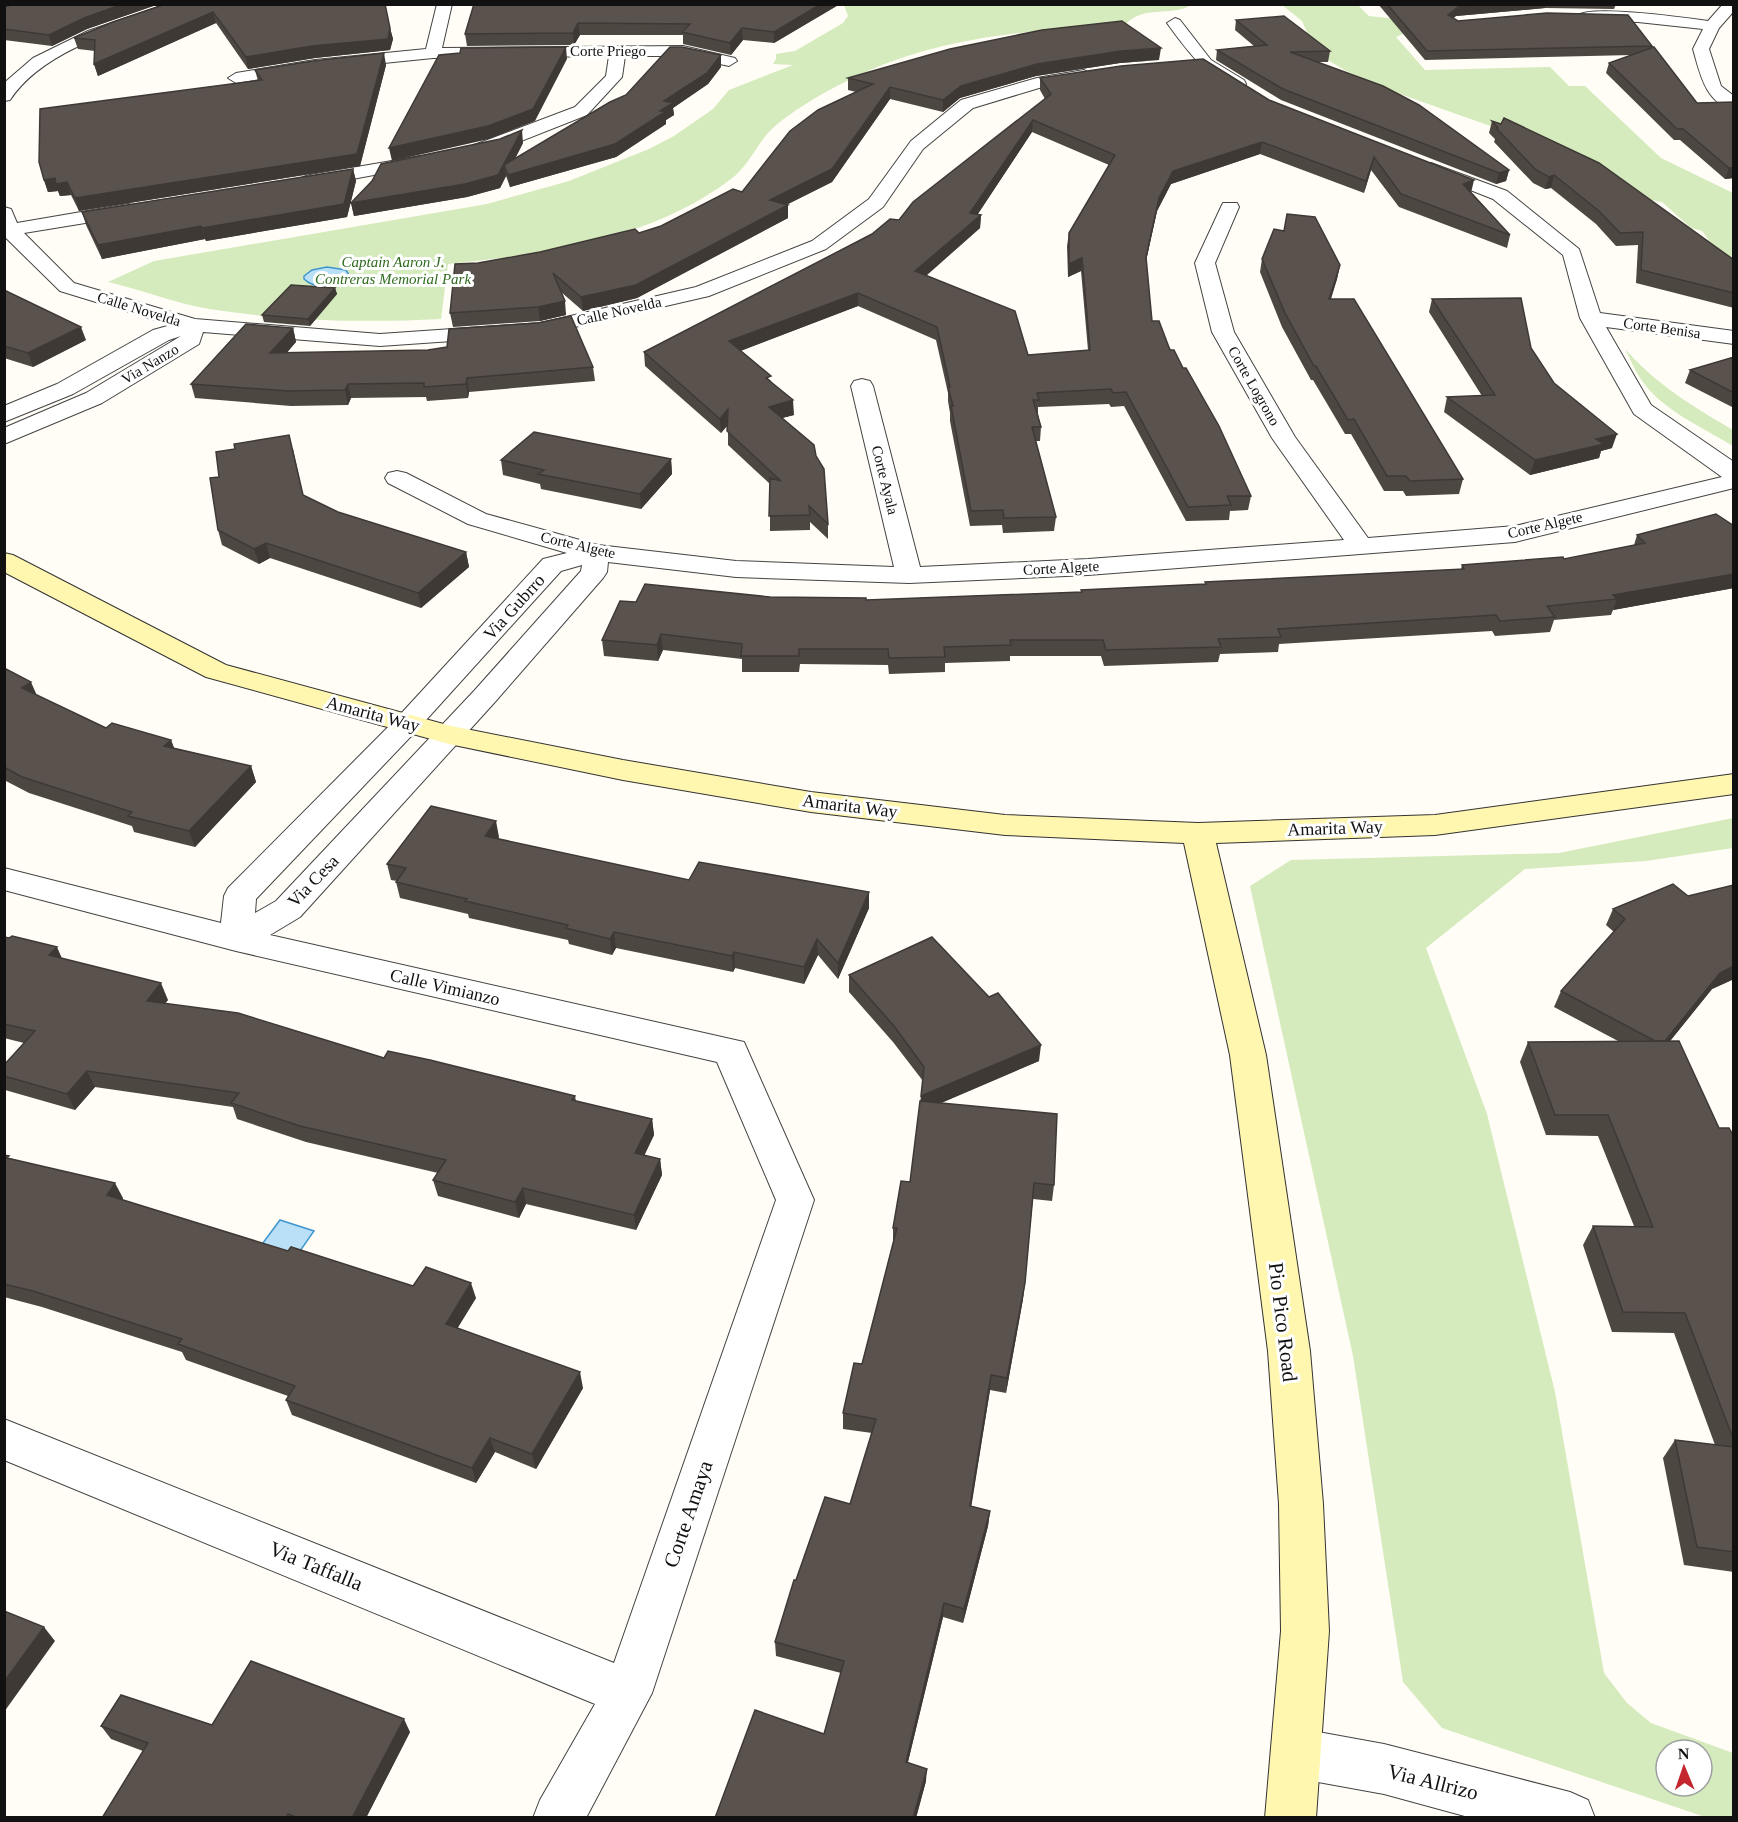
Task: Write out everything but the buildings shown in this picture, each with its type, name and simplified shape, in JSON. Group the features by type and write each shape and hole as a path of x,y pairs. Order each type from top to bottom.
{"street":[{"path":"4,96 7,90 39,61 93,34 183,4"},
{"path":"433,53 445,4"},
{"path":"1732,4 1712,26 1701,49 1713,88 1734,105"},
{"path":"1569,15 1638,17 1712,26"},
{"path":"1175,23 1205,63 1255,94"},
{"path":"461,153 495,145 581,111 614,77 618,51"},
{"name":"Corte Priego","path":"236,78 315,65 433,53 683,51 729,61"},
{"path":"1184,65 1205,63"},
{"name":"Calle Novelda","path":"7,221 67,287 193,325 380,340 540,329 702,292 819,245 876,203 917,145 967,104 1037,83 1108,72"},
{"path":"289,184 382,170 438,158"},
{"path":"1412,160 1500,195 1572,253 1591,318 1642,409 1734,474"},
{"path":"7,221 149,206"},
{"name":"Corte Logrono","path":"1230,207 1205,263 1223,332 1284,438 1362,547"},
{"name":"Corte Benisa","path":"1591,318 1734,338"},
{"name":"Via Nanzo","path":"4,415 65,388 161,335 193,325 191,339 94,398 4,437"},
{"name":"Corte Ayala","path":"862,386 909,574"},
{"name":"Corte Algete","path":"397,478 477,519 596,553 736,569 909,574 1088,567 1515,534 1734,481"},
{"name":"Via Gubrro","path":"407,724 552,565 596,553 594,572 449,735"},
{"name":"Amarita Way","path":"4,561 216,671 449,735 623,770 811,802 1005,825 1198,833 1435,825 1734,784"},
{"path":"236,939 240,896 407,724"},
{"name":"Via Cesa","path":"236,939 288,909 449,735"},
{"name":"Pio Pico Road","path":"1198,833 1248,1054 1289,1351 1301,1504 1305,1631 1290,1818"},
{"name":"Calle Vimianzo","path":"4,879 236,939 731,1052 795,1200"},
{"name":"Corte Amaya","path":"558,1818 628,1693 795,1200"},
{"name":"Via Taffalla","path":"4,1439 628,1693"},
{"name":"Via Allrizo","path":"1296,1753 1384,1769 1570,1818"}],"green space":[{"name":"Captain Aaron J. Contreras Memorial Park","path":"844,5 1191,5 1141,15 1126,24 1021,33 951,44 883,65 832,89 791,114 768,133 743,167 731,179 700,200 667,217 596,241 559,249 448,264 441,319 325,320 238,313 196,306 108,282 154,261 487,204 569,181 649,149 674,136 713,109 729,90 793,65 773,64 776,54 795,51 843,23 848,16"},
{"path":"1282,5 1358,5 1369,16 1397,19 1407,32 1396,37 1425,70 1550,67 1569,86 1585,86 1661,158 1733,193 1733,262 1721,257 1702,231 1691,228 1662,202 1651,200 1621,182 1499,129 1397,93 1346,71 1326,59 1313,46 1302,21"},
{"path":"1625,349 1662,384 1733,430 1733,446 1670,409 1640,378"},
{"path":"1733,818 1733,848 1646,861 1525,869 1426,948 1487,1114 1555,1392 1604,1673 1627,1703 1651,1723 1692,1738 1654,1738 1654,1798 1714,1798 1714,1746 1733,1753 1733,1817 1708,1818 1442,1728 1403,1682 1353,1356 1250,886 1291,860 1559,853"}],"water":[{"path":"327,267 346,270 349,275 340,282 327,286 314,285 304,279 304,276 312,270"},
{"path":"280,1220 314,1231 284,1274 248,1263"}]}
